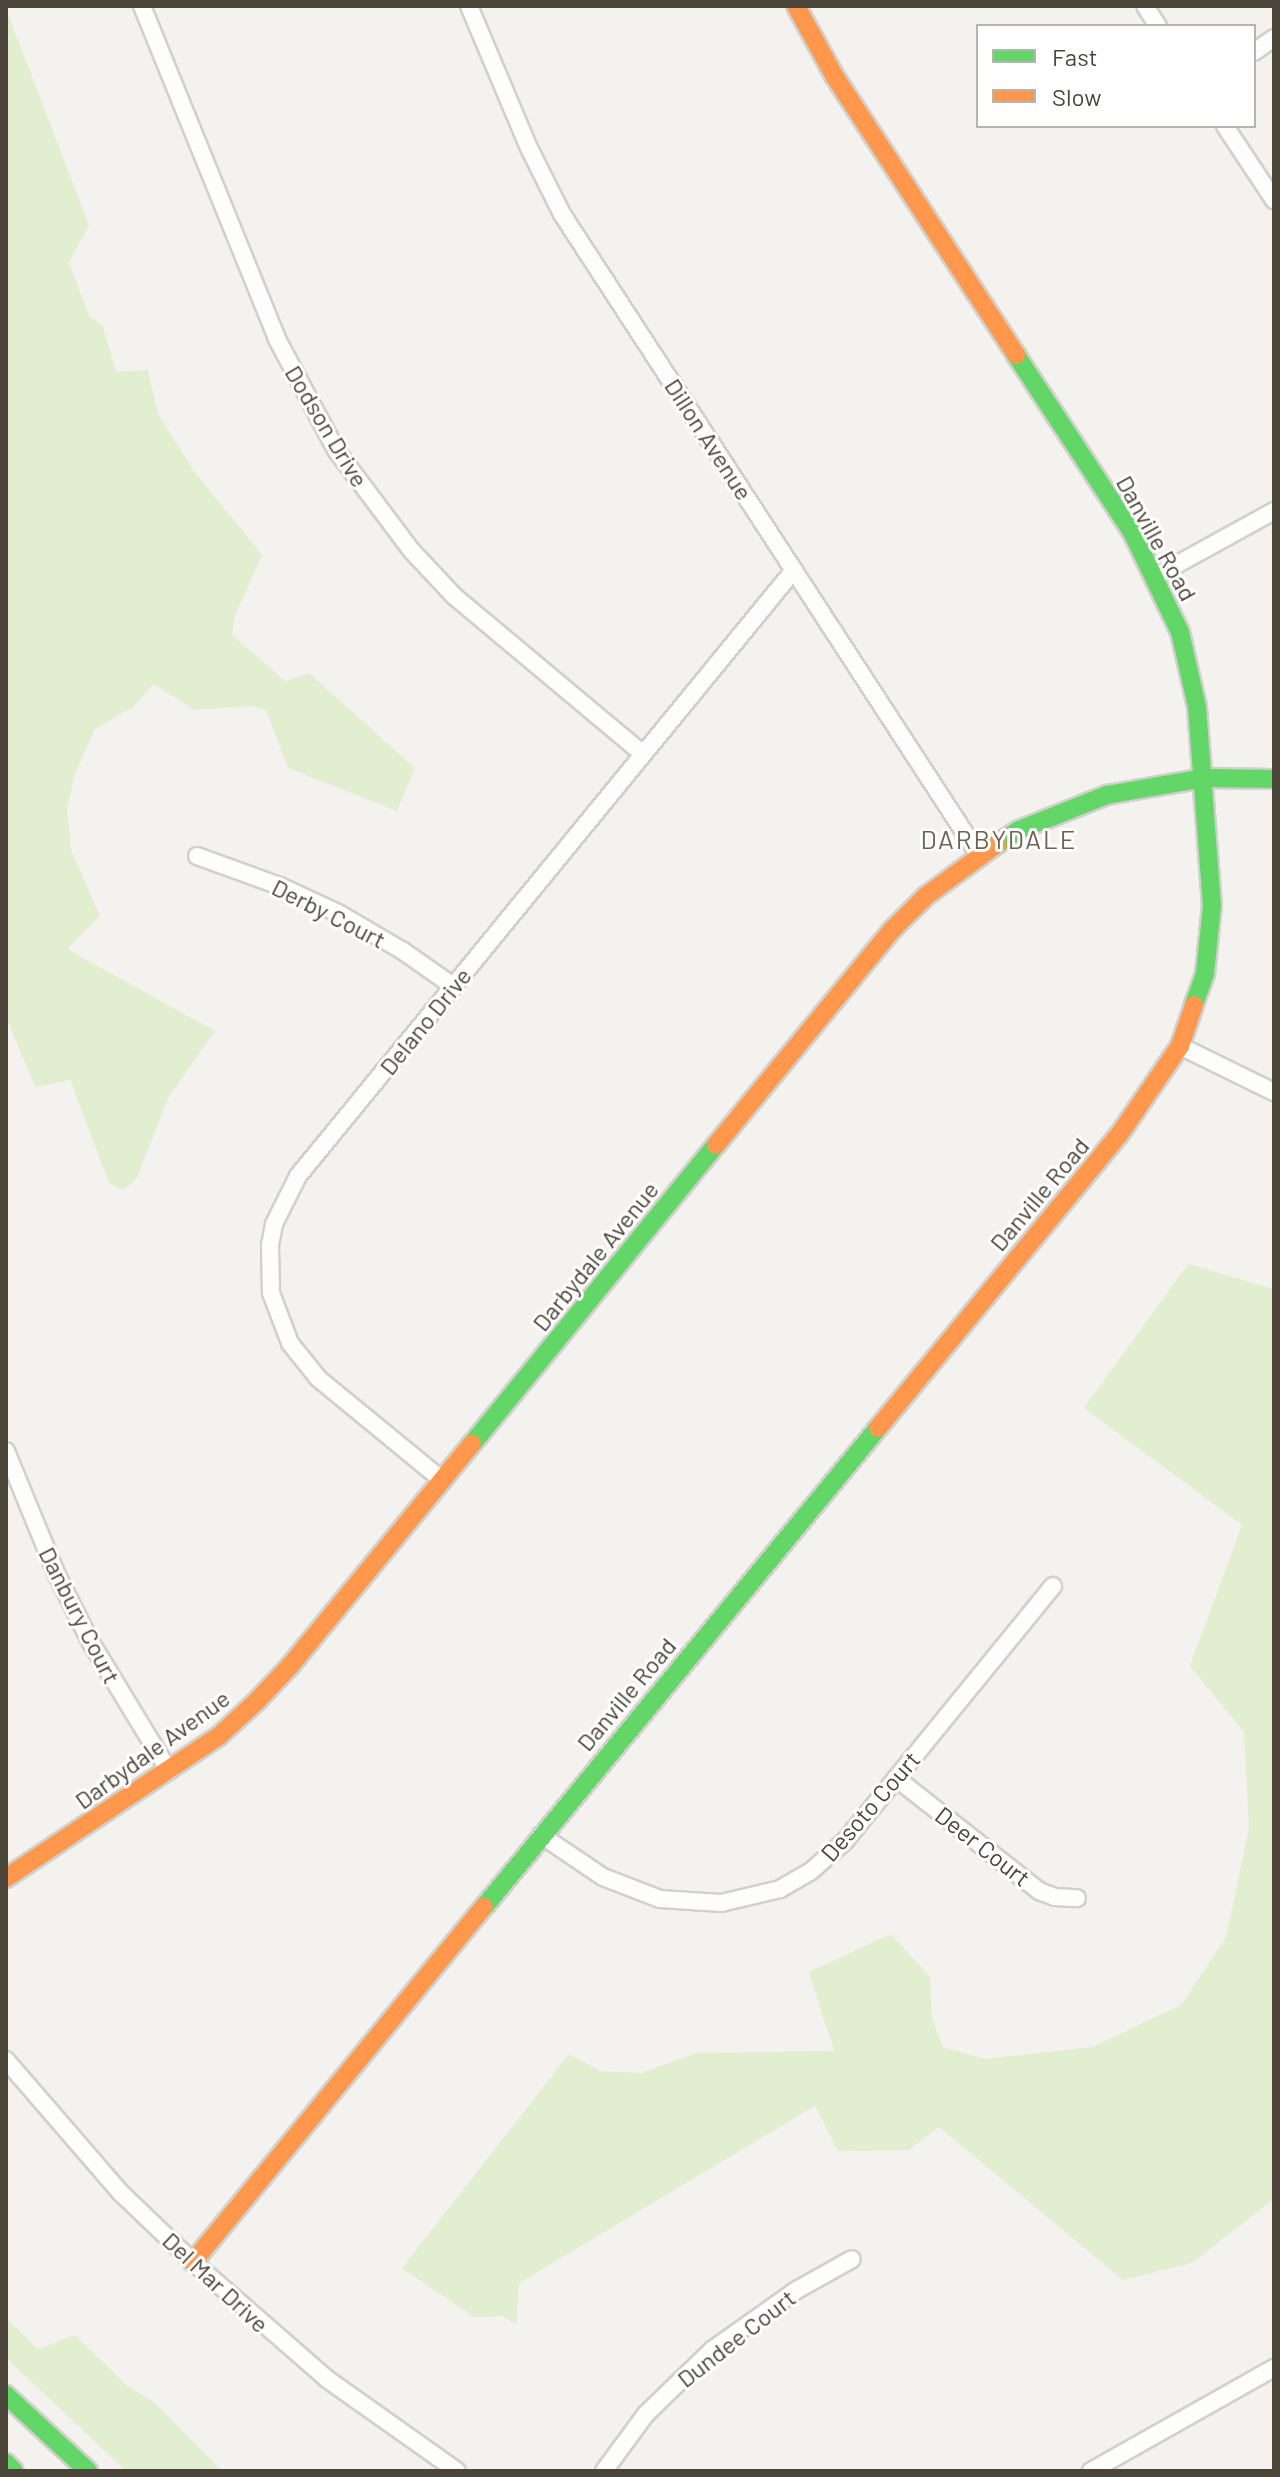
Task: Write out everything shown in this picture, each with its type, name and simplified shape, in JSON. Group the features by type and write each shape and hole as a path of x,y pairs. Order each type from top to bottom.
{"street":[{"name":"Dodson Drive","path":"142,6 277,339 336,450 411,550 454,596 643,754"},
{"name":"Dillon Avenue","path":"469,6 529,148 562,214 979,855"},
{"name":"Danville Road","path":"193,2262 1119,1135 1180,1046 1193,1017 1205,974 1211,936 1204,778 1190,668 1180,632 1156,576 1133,534 835,77 796,6"},
{"path":"1145,6 1157,24"},
{"path":"1256,51 1274,38"},
{"path":"1226,128 1274,200"},
{"path":"1156,576 1274,511"},
{"name":"Delano Drive","path":"442,1480 305,1365 278,1319 269,1271 274,1224 298,1176 794,570"},
{"name":"Darbydale Avenue","path":"6,1878 219,1736 265,1693 892,930 926,896 979,855 1019,830 1107,795 1204,778 1274,779"},
{"name":"Derby Court","path":"197,856 280,886 338,913 403,951 453,986"},
{"path":"1180,1046 1274,1092"},
{"name":"Danbury Court","path":"6,1451 56,1573 90,1641 169,1771"},
{"name":"Desoto Court","path":"541,1835 603,1877 631,1890 691,1903 745,1900 780,1889 826,1860 1053,1586"},
{"name":"Deer Court","path":"896,1778 1039,1891 1055,1897 1077,1898"},
{"name":"Del Mar Drive","path":"6,2060 121,2193 193,2262 327,2379 457,2471"},
{"name":"Dundee Court","path":"604,2471 646,2414 712,2350 795,2291 852,2259"},
{"path":"1091,2471 1274,2368"},
{"path":"6,2395 88,2471"},
{"path":"6,2463 14,2471"}],"green space":[{"path":"6,9 89,225 69,263 89,315 103,327 116,372 148,370 158,414 194,471 262,555 235,616 232,635 285,681 309,673 415,768 397,811 288,768 266,710 251,706 194,710 154,684 133,707 95,729 75,774 67,807 71,850 100,916 67,949 215,1031 168,1098 136,1180 123,1190 109,1183 70,1080 35,1087 6,1017"},
{"path":"1188,1264 1274,1289 1274,2199 1192,2263 1123,2280 939,2127 909,2150 838,2151 815,2106 519,2283 516,2324 502,2316 474,2317 402,2268 569,2054 600,2071 641,2073 696,2053 834,2051 809,1972 891,1934 930,1977 932,2017 943,2047 985,2059 1092,2047 1181,2005 1226,1937 1249,1828 1244,1732 1190,1666 1242,1525 1084,1408"},
{"path":"6,2318 38,2349 75,2335 125,2384 155,2403 222,2471 126,2471 6,2358"}],"traffic: fast":[{"path":"1016,355 1133,534 1180,632 1197,707 1212,905 1205,974 1194,1005"},
{"path":"997,844 1019,830 1107,795 1204,778 1274,779"},
{"path":"472,1444 716,1145"},
{"path":"484,1907 878,1428"},
{"path":"6,2395 88,2471"},
{"path":"6,2463 14,2471"}],"traffic: slow":[{"path":"796,6 835,77 1016,355"},
{"path":"716,1145 892,930 926,896 997,844"},
{"path":"878,1428 1119,1135 1180,1046 1194,1005"},
{"path":"6,1878 219,1736 256,1702 290,1666 472,1444"},
{"path":"193,2262 484,1907"}],"district":[{"name":"DARBYDALE","path":"999,839"}]}
